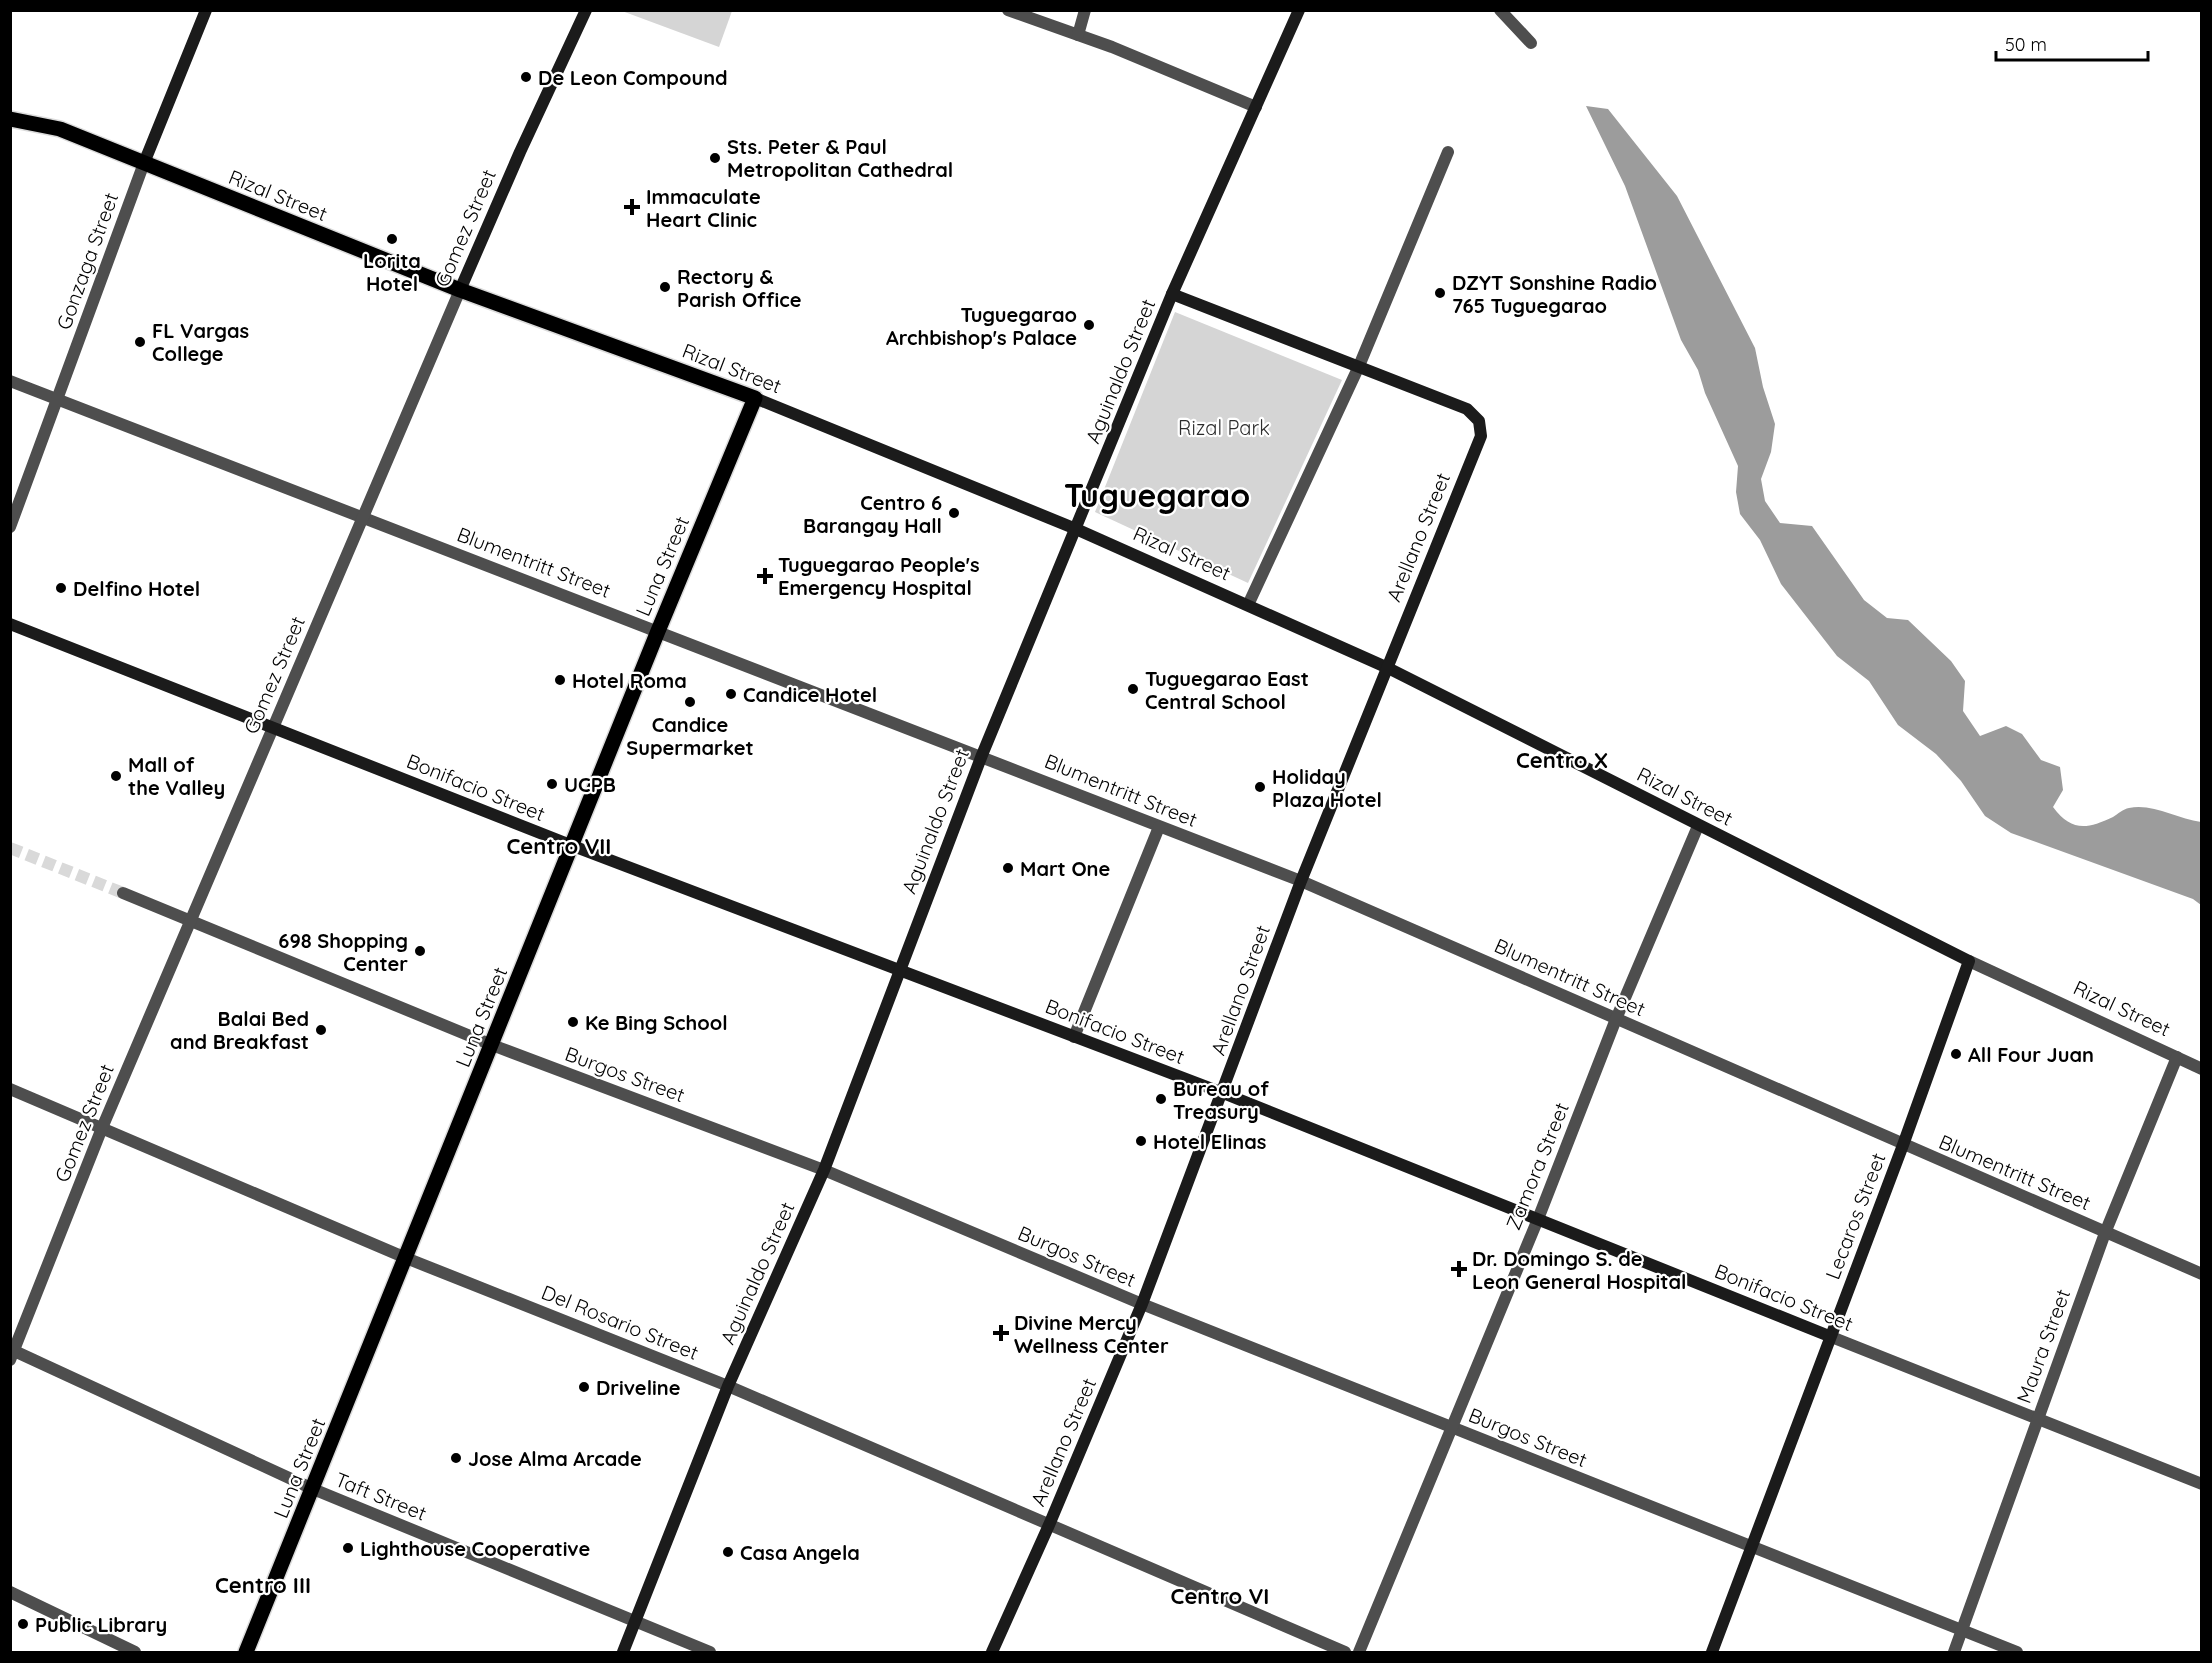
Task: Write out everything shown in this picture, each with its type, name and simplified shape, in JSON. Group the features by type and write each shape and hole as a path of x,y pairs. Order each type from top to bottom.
{"main road":[{"name":"Rizal Street","path":"10,119 60,129 460,290 755,398"},
{"name":"Luna Street","path":"246,1653 658,631 755,398"}],"street":[{"name":"Gonzaga Street","path":"10,527 144,163 206,10"},
{"name":"Gomez Street","path":"12,1354 102,1128 363,516 520,152 586,10"},
{"path":"1008,10 1162,66 1256,107"},
{"path":"1078,35 1085,10"},
{"name":"Aguinaldo Street","path":"623,1653 728,1386 824,1170 898,969 982,756 1172,294 1299,10"},
{"path":"1500,10 1531,44"},
{"path":"1248,605 1359,366 1448,152"},
{"path":"1172,294 1359,366"},
{"name":"Arellano Street","path":"992,1653 1049,1525 1142,1304 1301,881 1481,436 1479,421 1467,409 1359,366"},
{"name":"Blumentritt Street","path":"10,381 1301,881 2202,1274"},
{"name":"Rizal Street","path":"755,398 1076,529 1388,668 1969,962 2202,1068"},
{"name":"Bonifacio Street","path":"10,624 573,846 1223,1093 2202,1484"},
{"name":"Zamora Street","path":"1359,1653 1538,1219 1616,1019 1698,826"},
{"path":"1074,1037 1159,827"},
{"name":"Burgos Street","path":"123,893 492,1045 824,1170 1142,1304 2017,1653"},
{"name":"Lecaros Street","path":"1712,1653 1829,1336 1903,1145 1969,962"},
{"name":"Maura Street","path":"1954,1653 2105,1233 2177,1057"},
{"name":"Del Rosario Street","path":"10,1089 406,1258 728,1386 1345,1653"},
{"name":"Taft Street","path":"12,1354 313,1489 636,1620 710,1653"},
{"path":"10,1592 135,1653"}],"green space":[{"path":"622,10 732,11 719,47"},
{"name":"Rizal Park","path":"1175,312 1342,380 1248,583 1095,512"}],"shaded area":[{"path":"1586,106 1608,109 1677,196 1755,348 1763,387 1775,424 1771,452 1761,479 1765,501 1780,523 1812,526 1864,600 1887,618 1908,620 1951,661 1965,681 1963,711 1980,736 2006,726 2022,734 2041,760 2060,767 2063,790 2053,807 2066,821 2087,826 2113,817 2123,810 2138,807 2156,809 2201,822 2201,905 2193,899 2011,833 1985,816 1961,781 1936,754 1898,725 1869,681 1837,656 1781,584 1760,540 1740,514 1736,492 1738,466 1705,393 1698,370 1681,340 1625,186"}],"tunnel":[{"path":"10,848 123,893"}],"place":[{"name":"De Leon Compound","path":"526,77"},
{"name":"Sts. Peter & Paul Metropolitan Cathedral","path":"715,158"},
{"name":"Immaculate Heart Clinic","path":"632,207"},
{"name":"Lorita Hotel","path":"392,239"},
{"name":"Rectory & Parish Office","path":"665,287"},
{"name":"DZYT Sonshine Radio 765 Tuguegarao","path":"1440,293"},
{"name":"Tuguegarao Archbishop's Palace","path":"1089,325"},
{"name":"FL Vargas College","path":"140,342"},
{"name":"Centro 6 Barangay Hall","path":"954,513"},
{"name":"Tuguegarao People's Emergency Hospital","path":"765,576"},
{"name":"Delfino Hotel","path":"61,588"},
{"name":"Hotel Roma","path":"560,680"},
{"name":"Tuguegarao East Central School","path":"1133,689"},
{"name":"Candice Hotel","path":"731,694"},
{"name":"Candice Supermarket","path":"690,702"},
{"name":"Mall of the Valley","path":"116,776"},
{"name":"UCPB","path":"552,784"},
{"name":"Holiday Plaza Hotel","path":"1260,787"},
{"name":"Mart One","path":"1008,868"},
{"name":"698 Shopping Center","path":"420,951"},
{"name":"Ke Bing School","path":"573,1022"},
{"name":"Balai Bed and Breakfast","path":"321,1030"},
{"name":"All Four Juan","path":"1956,1054"},
{"name":"Bureau of Treasury","path":"1161,1099"},
{"name":"Hotel Elinas","path":"1141,1141"},
{"name":"Dr. Domingo S. de Leon General Hospital","path":"1459,1269"},
{"name":"Divine Mercy Wellness Center","path":"1001,1333"},
{"name":"Driveline","path":"584,1387"},
{"name":"Jose Alma Arcade","path":"456,1458"},
{"name":"Lighthouse Cooperative","path":"348,1548"},
{"name":"Casa Angela","path":"728,1552"},
{"name":"Public Library","path":"23,1624"}],"district":[{"name":"Tuguegarao","path":"1157,495"},
{"name":"Centro X","path":"1562,760"},
{"name":"Centro VII","path":"559,846"},
{"name":"Centro III","path":"263,1585"},
{"name":"Centro VI","path":"1220,1596"}]}
